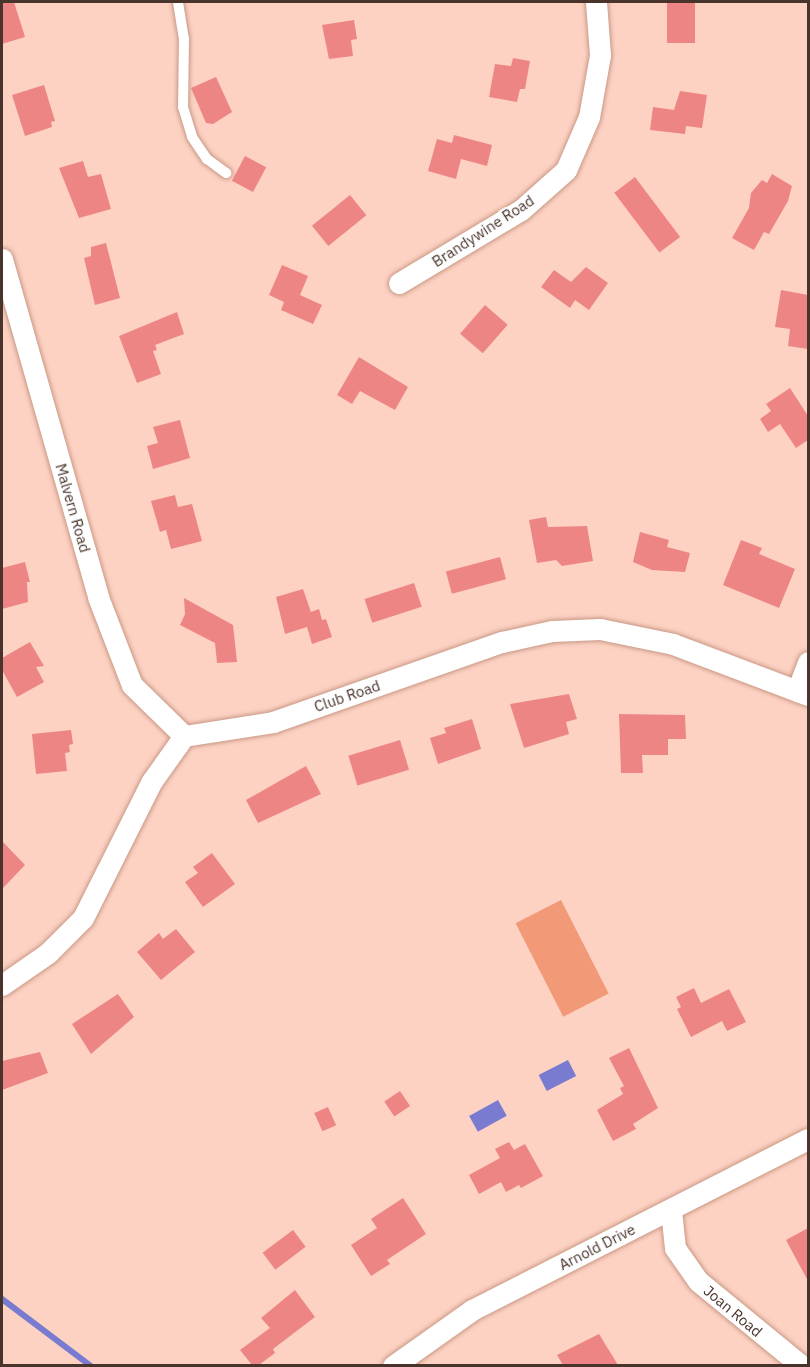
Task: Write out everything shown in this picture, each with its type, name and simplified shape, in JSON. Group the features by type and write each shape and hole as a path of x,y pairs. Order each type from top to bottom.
{"street":[{"name":"Brandywine Road","path":"399,283 521,210 566,170 589,117 600,56 596,2"},
{"name":"Malvern Road","path":"2,259 98,597 132,685 184,736"},
{"name":"Club Road","path":"184,736 273,722 502,642 552,631 600,629 673,644 802,693"},
{"path":"802,693 808,662"},
{"path":"2,985 48,954 83,918 152,781 184,736"},
{"name":"Arnold Drive","path":"393,1365 472,1310 808,1139"},
{"name":"Joan Road","path":"671,1210 675,1248 698,1281 802,1365"}],"lane":[{"path":"178,2 184,38 183,107 192,137 202,152 226,173"}],"shaded area":[{"path":"561,900 609,994 563,1017 516,923"},
{"path":"568,1060 576,1076 547,1091 539,1075"},
{"path":"498,1100 507,1116 478,1132 469,1116"}],"building":[{"path":"2,2 14,2 25,37 2,44"},
{"path":"667,2 695,2 695,43 667,43"},
{"path":"354,20 357,39 351,40 353,56 329,59 322,25"},
{"path":"513,58 530,61 525,89 520,89 517,102 489,97 495,64 511,66"},
{"path":"216,77 232,112 213,124 206,123 191,88"},
{"path":"44,85 55,121 51,122 52,127 25,136 12,95"},
{"path":"680,91 707,95 702,128 686,126 685,134 650,130 653,107 674,110"},
{"path":"454,135 492,145 487,166 461,159 456,179 428,171 437,139 452,143"},
{"path":"245,156 266,167 253,192 232,181"},
{"path":"83,161 88,177 101,174 111,209 79,218 59,168"},
{"path":"772,174 792,186 788,201 769,234 764,232 754,250 732,238 749,208 751,193 762,180 767,183"},
{"path":"635,177 680,237 659,253 614,193"},
{"path":"350,195 366,215 328,246 312,226"},
{"path":"106,243 120,298 95,305 84,258 91,256 91,247"},
{"path":"282,265 308,276 300,295 322,305 313,324 281,310 284,302 269,295"},
{"path":"586,267 608,283 589,310 575,300 570,308 541,287 554,270 571,282"},
{"path":"781,290 808,295 808,349 788,346 790,329 775,327"},
{"path":"485,305 508,325 483,353 460,334"},
{"path":"177,312 184,334 155,345 157,350 153,351 161,374 137,383 119,336"},
{"path":"359,357 408,387 395,410 360,391 352,404 337,395"},
{"path":"790,388 808,416 808,440 796,448 780,424 768,432 760,419 771,411 766,404"},
{"path":"180,420 190,458 153,469 147,446 158,443 153,427"},
{"path":"175,495 178,507 192,504 202,541 171,549 166,530 160,532 151,501"},
{"path":"546,517 548,527 587,526 593,561 562,566 556,560 537,563 529,520"},
{"path":"640,532 669,540 667,547 690,553 685,572 652,570 633,562"},
{"path":"741,540 762,548 759,554 795,569 779,608 723,585"},
{"path":"500,557 506,579 452,594 446,571"},
{"path":"25,562 30,582 27,582 28,602 2,609 2,568"},
{"path":"414,583 422,607 372,623 365,599"},
{"path":"303,589 311,612 319,609 322,620 326,619 332,637 312,644 307,627 285,634 276,597"},
{"path":"184,598 233,625 237,662 217,663 215,643 180,625 185,614"},
{"path":"30,642 44,666 36,667 44,682 17,697 2,670 2,658"},
{"path":"569,694 577,719 566,722 569,734 524,748 510,704"},
{"path":"619,714 685,715 686,739 668,739 668,755 642,755 643,773 621,773"},
{"path":"472,719 481,749 438,764 430,738 446,733 444,728"},
{"path":"71,730 73,744 69,745 70,752 65,753 67,771 36,774 32,734"},
{"path":"400,740 409,770 357,785 348,756"},
{"path":"306,766 321,794 258,823 246,800"},
{"path":"2,841 25,865 2,889"},
{"path":"212,853 235,884 203,907 185,882 198,873 193,867"},
{"path":"176,929 195,952 161,980 137,952 159,933 163,939"},
{"path":"694,988 701,1003 729,989 746,1022 727,1031 722,1021 691,1037 677,1009 681,1007 676,997"},
{"path":"118,994 134,1017 91,1054 72,1024"},
{"path":"629,1048 658,1108 633,1124 636,1129 613,1141 597,1110 623,1094 620,1088 624,1086 609,1058"},
{"path":"40,1052 48,1073 2,1090 2,1061"},
{"path":"400,1091 410,1106 394,1117 384,1102"},
{"path":"328,1107 336,1125 322,1131 314,1113"},
{"path":"509,1142 514,1150 525,1144 543,1176 521,1188 519,1185 506,1192 501,1182 479,1194 469,1175 500,1158 495,1149"},
{"path":"403,1198 426,1234 387,1260 390,1264 371,1276 351,1245 377,1228 371,1219"},
{"path":"808,1228 808,1281 786,1240"},
{"path":"293,1230 306,1247 275,1270 263,1253"},
{"path":"295,1290 315,1317 273,1349 275,1353 259,1365 252,1365 240,1350 270,1328 261,1318"},
{"path":"599,1334 618,1365 563,1365 557,1355"}],"waterway":[{"path":"2,1299 91,1366"}]}
